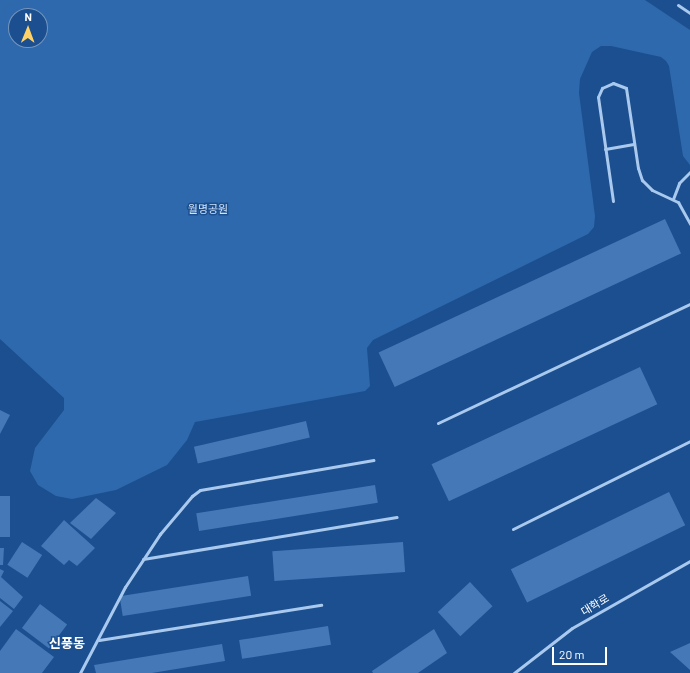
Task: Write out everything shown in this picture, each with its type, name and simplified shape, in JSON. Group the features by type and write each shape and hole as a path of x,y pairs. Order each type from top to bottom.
{"lane":[{"path":"678,5 690,13"},
{"path":"613,201 598,97 602,88 613,84 626,88 638,168 646,186 659,195 674,199 681,205 690,224"},
{"path":"605,149 634,144"},
{"path":"674,199 680,183 690,172"},
{"path":"438,423 690,304"},
{"path":"512,529 690,441"},
{"path":"80,673 124,587 143,559 184,505 200,490 373,460"},
{"path":"143,559 397,517"},
{"name":"대학로","path":"514,673 572,628 690,561"},
{"path":"98,640 321,605"}],"green space":[{"name":"월명공원","path":"0,0 645,0 690,30 690,165 683,156 669,66 666,61 661,57 611,46 601,46 592,52 580,79 579,93 595,216 594,227 588,234 373,340 367,348 370,386 365,391 195,422 187,440 167,465 116,490 72,499 56,496 38,485 30,471 35,448 64,410 64,398 0,339"}],"building":[{"path":"665,219 681,253 395,387 379,353"},
{"path":"640,367 657,404 449,501 432,464"},
{"path":"0,410 10,415 0,434"},
{"path":"306,421 310,438 198,463 194,447"},
{"path":"375,485 378,503 199,531 196,513"},
{"path":"669,492 685,525 527,602 511,569"},
{"path":"0,496 10,496 10,537 0,537"},
{"path":"96,498 116,513 91,539 70,523"},
{"path":"64,520 95,548 77,566 69,560 64,565 41,546"},
{"path":"22,542 42,555 27,578 7,565"},
{"path":"403,542 405,572 274,581 272,551"},
{"path":"0,548 4,548 3,565 0,565"},
{"path":"0,569 4,571 1,577 23,597 14,609 0,598"},
{"path":"248,576 251,596 123,616 120,596"},
{"path":"470,582 493,606 460,636 438,612"},
{"path":"0,601 13,611 0,627"},
{"path":"40,604 67,624 49,648 22,628"},
{"path":"328,626 331,645 242,659 239,640"},
{"path":"16,629 54,657 42,673 0,673 0,651"},
{"path":"434,629 447,653 418,673 373,673 372,671"},
{"path":"690,643 690,670 670,652"},
{"path":"222,644 225,661 152,673 96,673 94,665"}],"district":[{"name":"신풍동","path":"67,643"}]}
